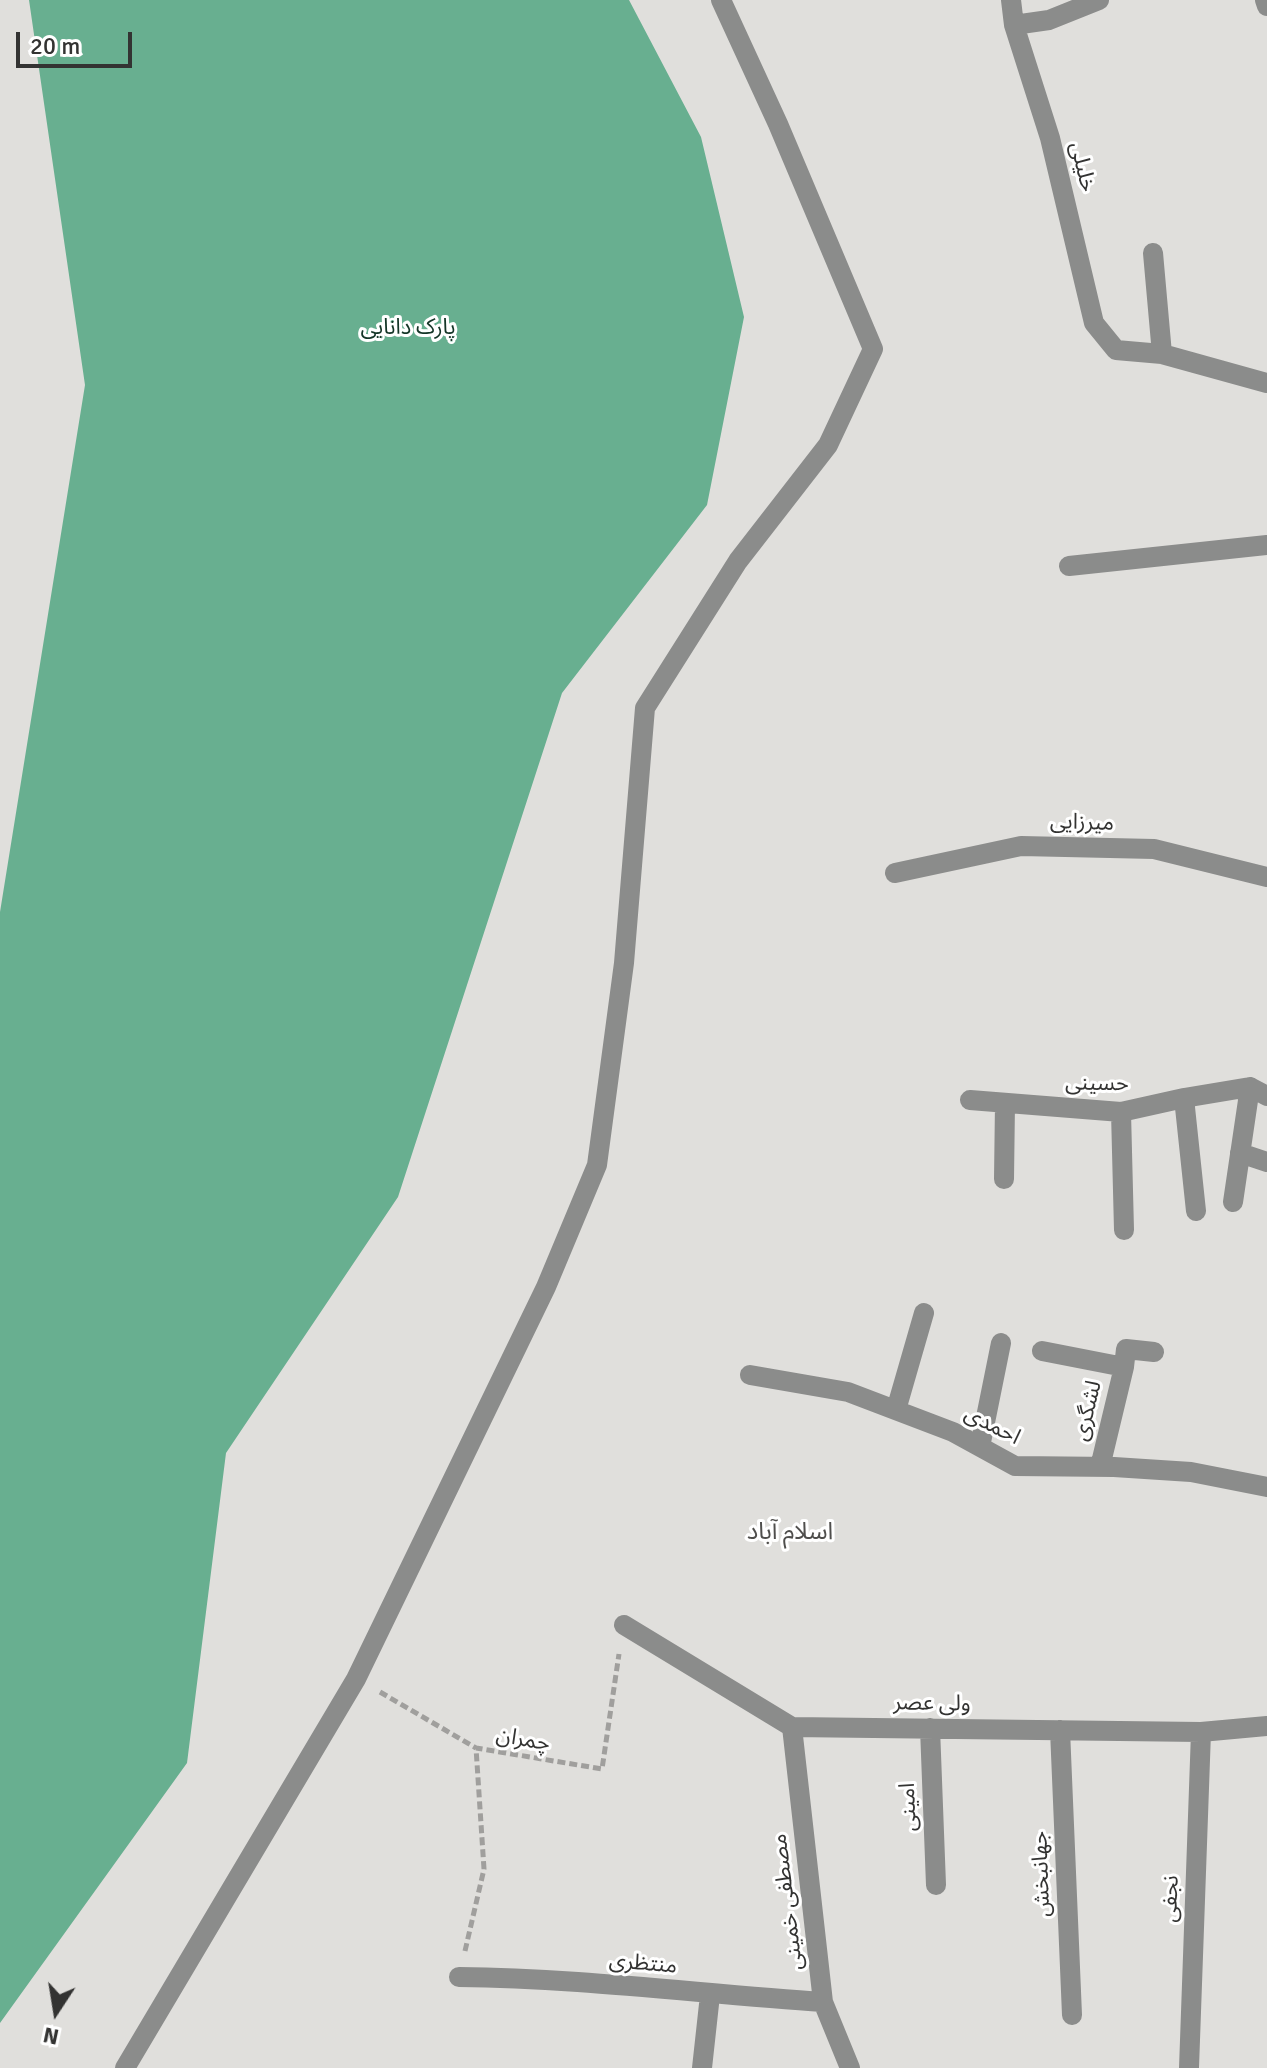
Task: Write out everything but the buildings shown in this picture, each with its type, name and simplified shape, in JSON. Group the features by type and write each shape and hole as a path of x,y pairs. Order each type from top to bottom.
{"street":[{"path":"125,2068 356,1679 546,1287 597,1165 624,963 645,708 738,561 828,445 873,349 778,124 721,0"},
{"name":"خلیلی","path":"1011,0 1014,25 1050,138 1094,323 1116,350 1162,354"},
{"path":"1014,25 1049,20 1099,0"},
{"path":"1265,0 1267,6"},
{"path":"1153,253 1162,354 1267,383"},
{"path":"1069,566 1267,545"},
{"name":"میرزایی","path":"895,873 1021,846 1154,849 1267,877"},
{"path":"1233,1202 1240,1153 1259,1091"},
{"name":"حسینی","path":"970,1100 1121,1112 1184,1098 1259,1091"},
{"path":"1184,1098 1196,1211"},
{"path":"1004,1179 1005,1103"},
{"path":"1121,1112 1124,1230"},
{"path":"1240,1153 1267,1162"},
{"path":"896,1410 924,1313"},
{"path":"980,1447 1001,1343"},
{"path":"1042,1351 1124,1367 1126,1349 1154,1352"},
{"name":"لشگری","path":"1100,1467 1124,1367"},
{"name":"احمدی","path":"750,1375 848,1392 953,1432 1015,1466 1191,1472 1267,1487"},
{"path":"624,1625 792,1727"},
{"name":"ولی عصر","path":"792,1727 1201,1732 1267,1726"},
{"name":"مصطفی خمینی","path":"792,1727 823,2002 850,2068"},
{"name":"امینی","path":"930,1728 936,1885"},
{"name":"جهانبخش","path":"1060,1730 1072,2015"},
{"name":"نجفی","path":"1189,2068 1201,1732"},
{"name":"منتظری","path":"459,1977 533,1978 823,2002"},
{"path":"702,2068 710,1995"}],"path":[{"name":"چمران","path":"459,1977 484,1869 476,1748 602,1769 624,1625"},
{"path":"356,1679 476,1748"}],"green space":[{"name":"پارک دانایی","path":"29,0 629,0 701,137 744,317 707,505 562,693 398,1197 226,1453 187,1763 0,2023 0,912 85,385"}],"district":[{"name":"اسلام آباد","path":"790,1533"}]}
